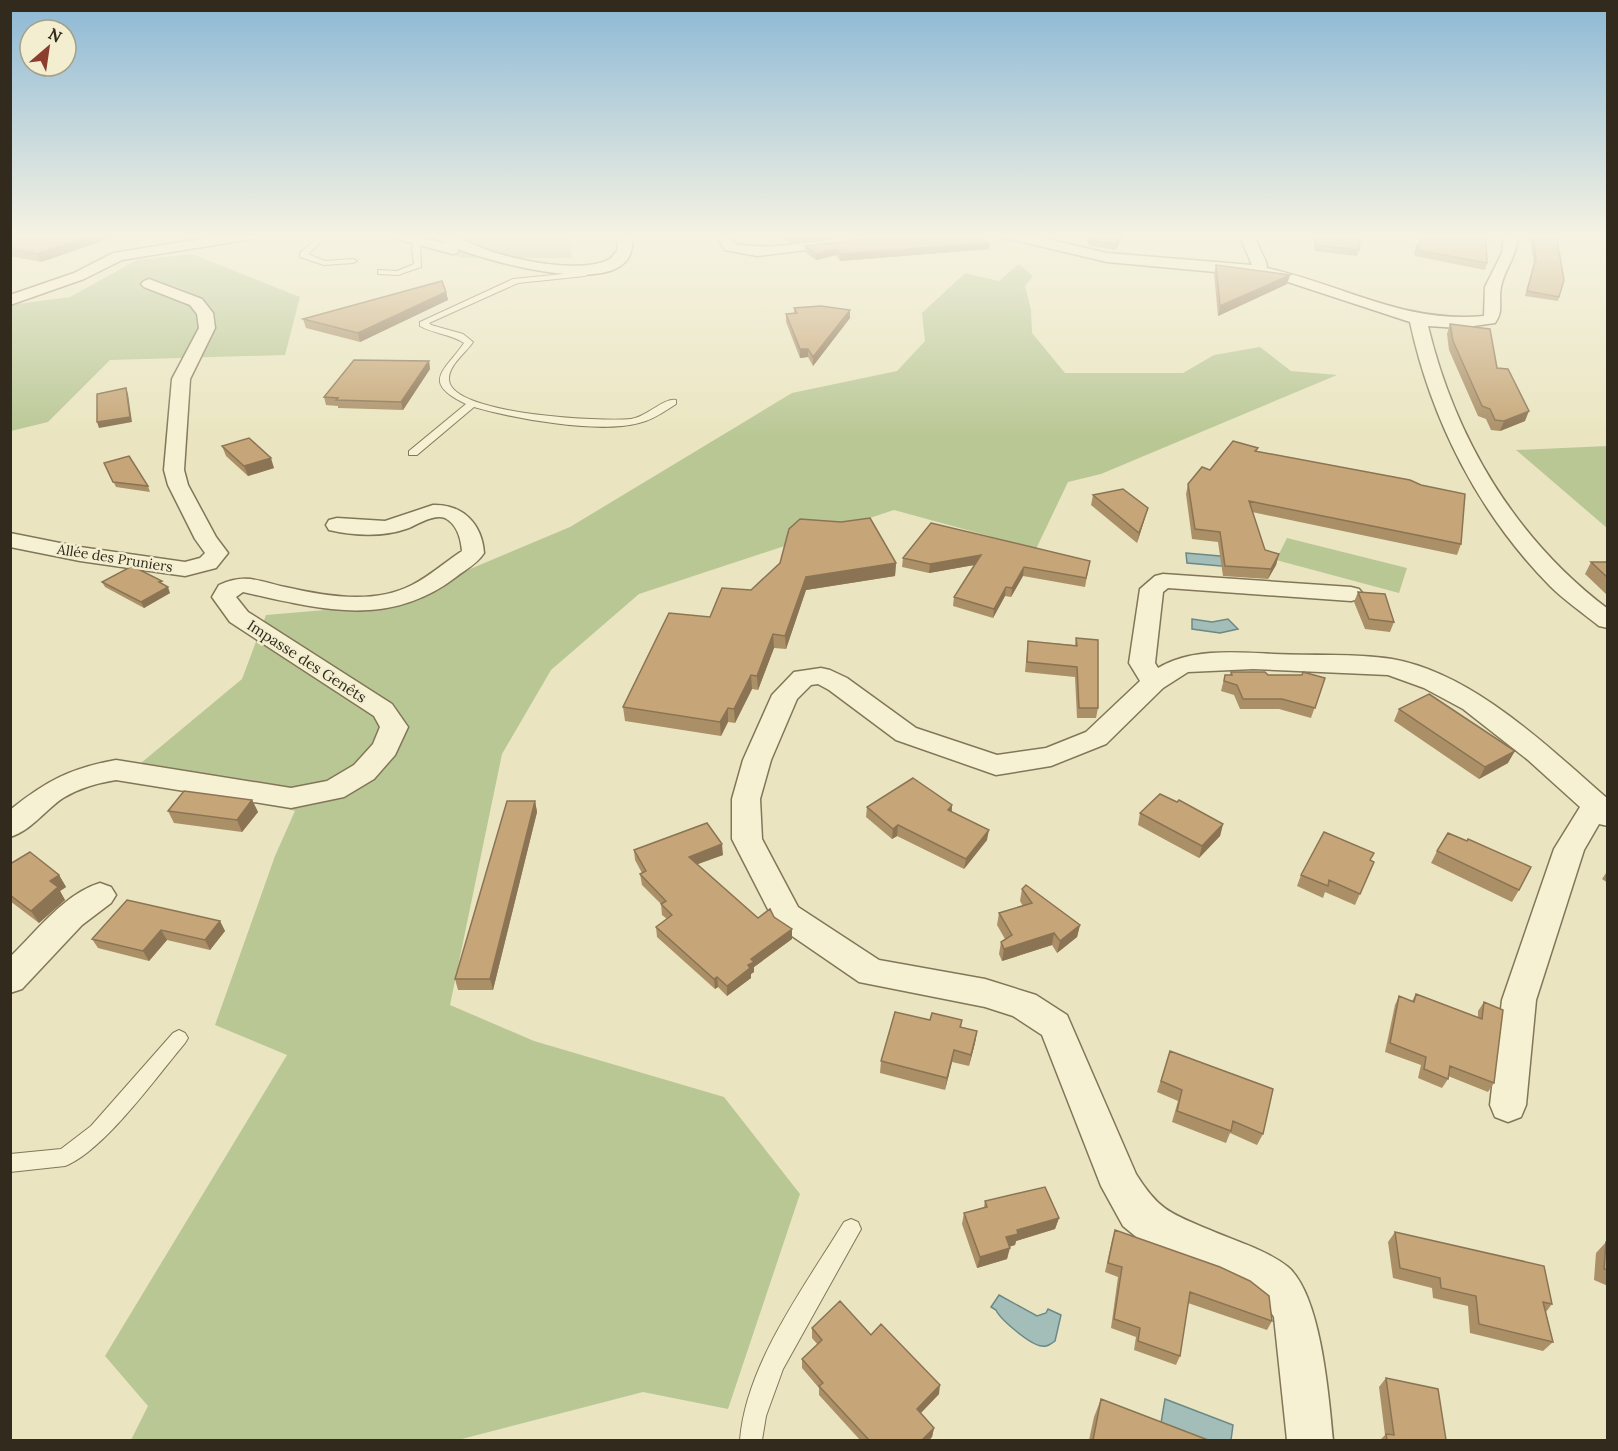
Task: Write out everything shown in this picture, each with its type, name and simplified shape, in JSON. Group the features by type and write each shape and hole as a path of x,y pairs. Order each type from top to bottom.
{"street":[{"name":"Allée des Pruniers","path":"10,540 81,554 185,569 208,563 215,557 217,553 178,486 174,470 181,379 207,328 205,313 195,302"},
{"path":"1357,302 1380,311 1418,320 1466,323 1489,320 1493,315 1493,302"},
{"path":"1418,320 1430,369 1458,437 1498,506 1557,580 1608,621"},
{"name":"Impasse des Genêts","path":"10,826 53,791 87,775 116,770 291,798 334,790 364,772 385,748 394,727 383,710 239,617 224,597 227,590 242,584 337,604 378,605 415,593 473,553 472,534 456,515 443,512 421,515 386,528 337,525"},
{"path":"1154,682 1142,663 1152,589 1163,581 1351,594"},
{"path":"1310,1440 1295,1317 1290,1300 1276,1282 1261,1273 1154,1226 1137,1212 1121,1186 1074,1068 1054,1025 1024,1005 985,993 871,972 787,916 747,839 746,800 757,760 785,695 803,678 821,676 838,684 906,734 996,765 1051,757 1096,738 1154,682 1170,670 1200,662 1287,661 1391,667 1433,682 1472,703 1538,753 1601,812 1569,849 1519,1000 1508,1105"},
{"path":"10,979 71,916 100,895"}],"lane":[{"path":"469,302 423,324 467,339 468,346 449,367 444,382 449,392 471,405 524,416 613,423 642,420 674,402"},
{"path":"413,453 471,405"},
{"path":"10,1163 64,1157 98,1132 179,1038"},
{"path":"751,1440 751,1424 777,1357 851,1229"}],"green space":[{"path":"35,302 299,302 285,355 110,360 48,422 11,431 10,305"},
{"path":"934,302 1029,302 1032,333 1065,373 1183,373 1214,355 1260,347 1291,371 1337,375 1101,474 1068,482 1036,549 894,510 639,594 551,670 502,754 450,1005 534,1041 724,1097 800,1194 728,1409 643,1392 458,1440 131,1440 148,1406 105,1356 287,1055 215,1025 275,856 295,811 141,763 242,679 266,615 384,605 570,527 792,393 897,371 925,341 922,313"},
{"path":"1607,446 1607,528 1516,450"},
{"path":"1287,538 1407,568 1399,593 1276,560"}],"water":[{"path":"1186,553 1231,557 1232,567 1187,563"},
{"path":"1192,619 1212,622 1228,619 1238,629 1220,633 1192,629"},
{"path":"999,1295 1037,1316 1046,1313 1048,1309 1061,1315 1055,1341 1047,1346 1037,1345 1016,1331 991,1307"},
{"path":"1165,1399 1233,1425 1231,1440 1189,1440 1160,1429"}],"building":[{"path":"366,302 425,302 358,333 303,319"},
{"path":"821,306 850,310 813,357 808,349 800,349 786,314 797,313 794,308"},
{"path":"1450,324 1490,329 1497,368 1508,369 1529,411 1504,421 1495,420 1490,409 1482,406 1453,341"},
{"path":"354,360 429,361 401,402 336,400 338,398 324,397"},
{"path":"126,388 130,417 97,422 97,394"},
{"path":"249,438 271,458 244,466 222,446"},
{"path":"1233,441 1258,448 1255,451 1410,480 1421,485 1465,494 1461,544 1249,501 1265,550 1279,554 1271,569 1225,566 1220,532 1195,529 1188,484 1202,467 1210,470"},
{"path":"129,456 148,486 113,482 104,463"},
{"path":"1123,489 1148,508 1139,533 1093,495"},
{"path":"870,518 896,563 806,577 785,636 773,634 757,676 751,675 734,709 728,708 720,722 623,707 669,613 710,617 722,588 751,590 780,563 789,529 800,519 841,522"},
{"path":"931,523 1090,561 1086,578 1024,567 1012,588 1006,587 994,609 954,597 981,555 930,564 903,558"},
{"path":"1591,562 1608,562 1608,578"},
{"path":"132,566 162,581 159,582 168,587 141,602 102,582"},
{"path":"1358,592 1385,594 1394,622 1369,619"},
{"path":"1076,638 1098,640 1098,708 1079,708 1077,667 1027,662 1028,641 1077,646"},
{"path":"1231,672 1302,675 1303,672 1325,678 1315,708 1282,699 1243,699 1237,685 1224,681 1225,675 1232,675"},
{"path":"1429,694 1515,751 1485,767 1399,709"},
{"path":"913,778 952,805 948,810 989,830 966,859 898,825 893,829 867,807"},
{"path":"184,791 252,800 237,820 168,811"},
{"path":"1160,794 1177,802 1179,800 1223,824 1202,846 1140,813"},
{"path":"507,801 535,801 490,979 455,979"},
{"path":"707,823 722,844 689,857 758,918 770,909 774,917 792,929 751,959 754,962 748,965 750,968 727,986 717,977 714,979 656,927 672,915 661,904 666,901 640,874 646,871 634,850"},
{"path":"1324,832 1374,853 1370,860 1374,862 1360,894 1329,880 1328,886 1301,875"},
{"path":"1448,833 1467,841 1468,839 1531,867 1519,890 1437,851"},
{"path":"30,852 59,875 50,881 58,887 31,911 10,895 10,864"},
{"path":"1026,885 1080,925 1060,941 1054,933 1004,949 1001,942 1012,935 999,913 1032,903 1022,889"},
{"path":"127,900 220,921 205,940 161,930 143,951 92,939"},
{"path":"1416,994 1482,1019 1484,1002 1503,1010 1494,1083 1450,1066 1448,1079 1424,1069 1426,1057 1390,1043 1399,996 1414,1002"},
{"path":"895,1012 930,1020 932,1013 962,1020 960,1027 977,1031 971,1055 954,1050 947,1078 881,1061"},
{"path":"1170,1051 1273,1089 1263,1134 1233,1121 1231,1131 1177,1111 1182,1090 1161,1081"},
{"path":"1045,1187 1059,1218 1017,1230 1018,1234 1006,1237 1010,1248 980,1257 964,1213 987,1207 985,1201"},
{"path":"1115,1230 1220,1267 1250,1281 1269,1296 1272,1321 1190,1292 1180,1356 1138,1341 1140,1328 1114,1319 1122,1267 1108,1263"},
{"path":"1395,1232 1544,1266 1552,1304 1543,1302 1553,1342 1479,1324 1476,1296 1441,1288 1440,1278 1400,1268"},
{"path":"1606,1242 1608,1242 1608,1270 1604,1269"},
{"path":"840,1301 871,1335 881,1324 940,1385 917,1409 934,1428 922,1440 869,1440 819,1386 823,1383 802,1359 822,1340 812,1328"},
{"path":"1386,1378 1438,1389 1446,1440 1387,1440 1386,1434 1394,1435"},
{"path":"1101,1399 1208,1440 1093,1440"}]}
